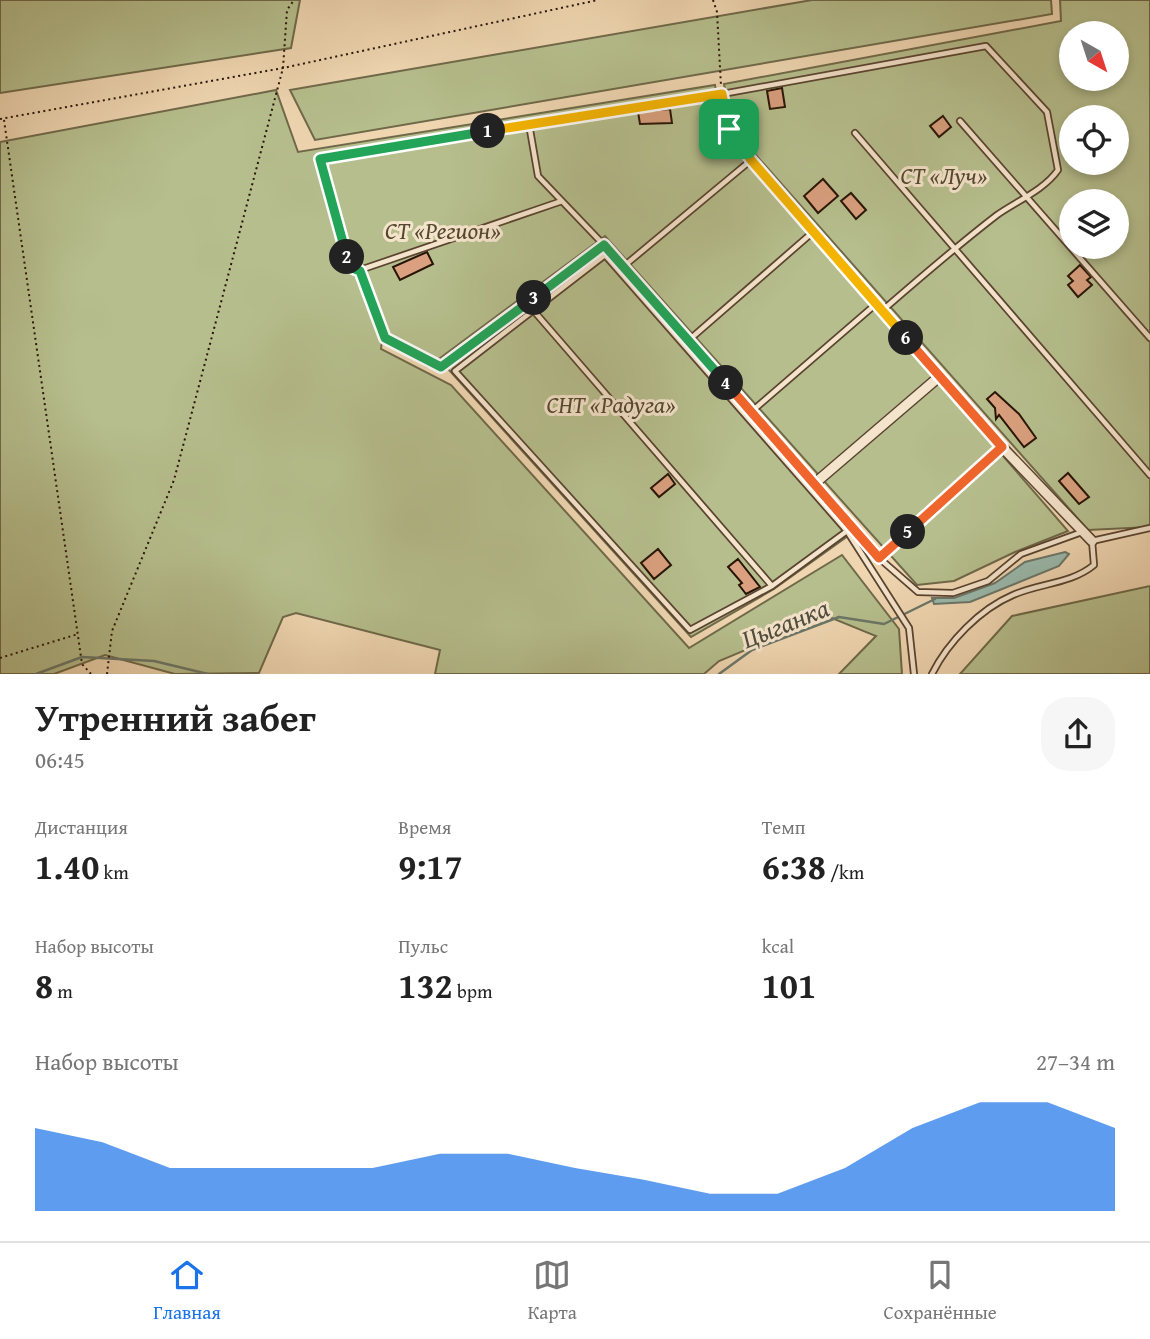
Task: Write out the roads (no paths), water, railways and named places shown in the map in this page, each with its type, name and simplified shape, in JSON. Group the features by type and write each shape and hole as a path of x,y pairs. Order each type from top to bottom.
{"street":[{"path":"722,94 729,129 751,160 1002,447 1092,541"},
{"path":"814,484 940,376"}],"lane":[{"path":"562,201 360,271 350,267 320,159 722,94 986,46 1047,112 1058,170 1049,182 1023,196 953,249 751,412"},
{"path":"960,121 1150,338"},
{"path":"529,124 538,176 624,266 879,558 918,592 953,593 988,581 1021,554 1084,531"},
{"path":"855,133 1150,475"},
{"path":"624,266 751,160"},
{"path":"689,340 813,232"},
{"path":"360,271 385,338 441,367 604,245"},
{"path":"847,531 772,586 690,630 455,371 604,255 847,531 866,565 909,628 914,674"},
{"path":"533,310 772,586"},
{"path":"879,558 1002,447"},
{"path":"932,674 971,622 1012,595 1082,575 1094,565 1092,541 1150,528"}],"waterway":[{"name":"Цыганка","path":"719,674 752,650 839,617 884,624 935,599"},
{"name":"Цыганка","path":"36,674 82,657 154,661 208,674"}],"park label":[{"name":"СТ «Луч»","path":"944,175"},
{"name":"СТ «Регион»","path":"443,230"},
{"name":"СНТ «Радуга»","path":"611,404"}]}
